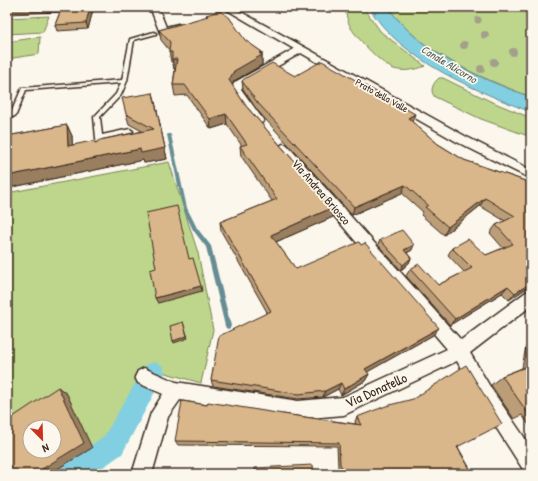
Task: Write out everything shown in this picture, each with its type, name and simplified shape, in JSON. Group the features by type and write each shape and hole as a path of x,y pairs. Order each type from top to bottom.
{"street":[{"path":"154,7 158,32 184,25"},
{"name":"Prato della Valle","path":"219,16 230,9 472,145 531,174"},
{"path":"267,130 252,113 236,89 239,84 301,49"},
{"name":"Via Andrea Briosco","path":"277,142 460,351 486,396 531,464"},
{"name":"Via Donatello","path":"150,380 176,391 298,410 344,406 460,351 531,297"},
{"path":"142,474 160,413 176,391"}],"lane":[{"path":"100,150 100,136 97,117 118,95 124,82 132,39 158,32"},
{"path":"13,114 24,89 124,82"},
{"path":"100,136 130,131"}],"green space":[{"path":"345,7 363,7 381,32 425,66 405,70 389,67 365,45 351,28"},
{"path":"388,7 531,7 531,97 472,72 434,51 402,24"},
{"path":"49,16 43,32 7,34 7,18"},
{"path":"40,37 39,54 7,59 7,42"},
{"path":"439,78 443,78 490,101 531,118 531,137 481,119 435,97 432,92 432,87"},
{"path":"169,162 198,253 213,330 201,383 148,368 114,434 53,474 7,474 7,193"}],"water":[{"path":"369,7 388,7 401,23 434,51 472,73 531,97 531,112 464,84 419,58 399,43 382,26"}],"building":[{"path":"7,7 38,7 7,8"},
{"path":"62,7 90,7 86,23 55,25"},
{"path":"220,11 229,17 245,40 262,52 259,53 262,55 234,71 229,80 246,106 334,207 271,235 296,269 359,242 361,245 365,243 439,328 365,369 369,374 344,389 341,383 325,391 299,394 211,380 219,336 271,311 220,222 277,199 240,146 247,144 226,114 210,119 185,85 173,85 177,59 172,59 172,52 169,52 170,42 159,30 208,16 206,15"},
{"path":"322,61 415,114 408,118 438,144 464,160 531,183 531,283 515,293 508,286 455,319 410,269 419,264 438,285 472,268 452,248 468,239 486,255 513,244 496,225 515,216 485,198 448,227 425,207 428,205 405,185 354,207 257,102 242,81 272,63 295,76"},
{"path":"153,93 165,148 141,153 140,149 7,176 7,136 67,125 68,146 92,141 96,143 100,140 154,129 126,114 122,98"},
{"path":"177,206 189,259 193,258 201,286 155,298 150,270 156,268 146,213"},
{"path":"402,230 414,245 404,250 411,258 403,265 380,240"},
{"path":"183,322 187,336 173,341 170,326"},
{"path":"466,365 502,424 457,447 473,474 345,474 340,464 339,443 175,441 182,401 207,405 208,402 361,425 357,417 386,406 413,399"},
{"path":"531,365 531,410 527,412 502,376"},
{"path":"58,387 84,443 62,457 62,419 22,419 22,459 58,459 34,474 7,474 7,421"},
{"path":"313,465 314,474 255,474 255,468"}],"waterway":[{"name":"Canale Alicorno","path":"169,135 185,208 195,229 208,246 228,326"},
{"path":"71,474 113,445 154,373"}]}
